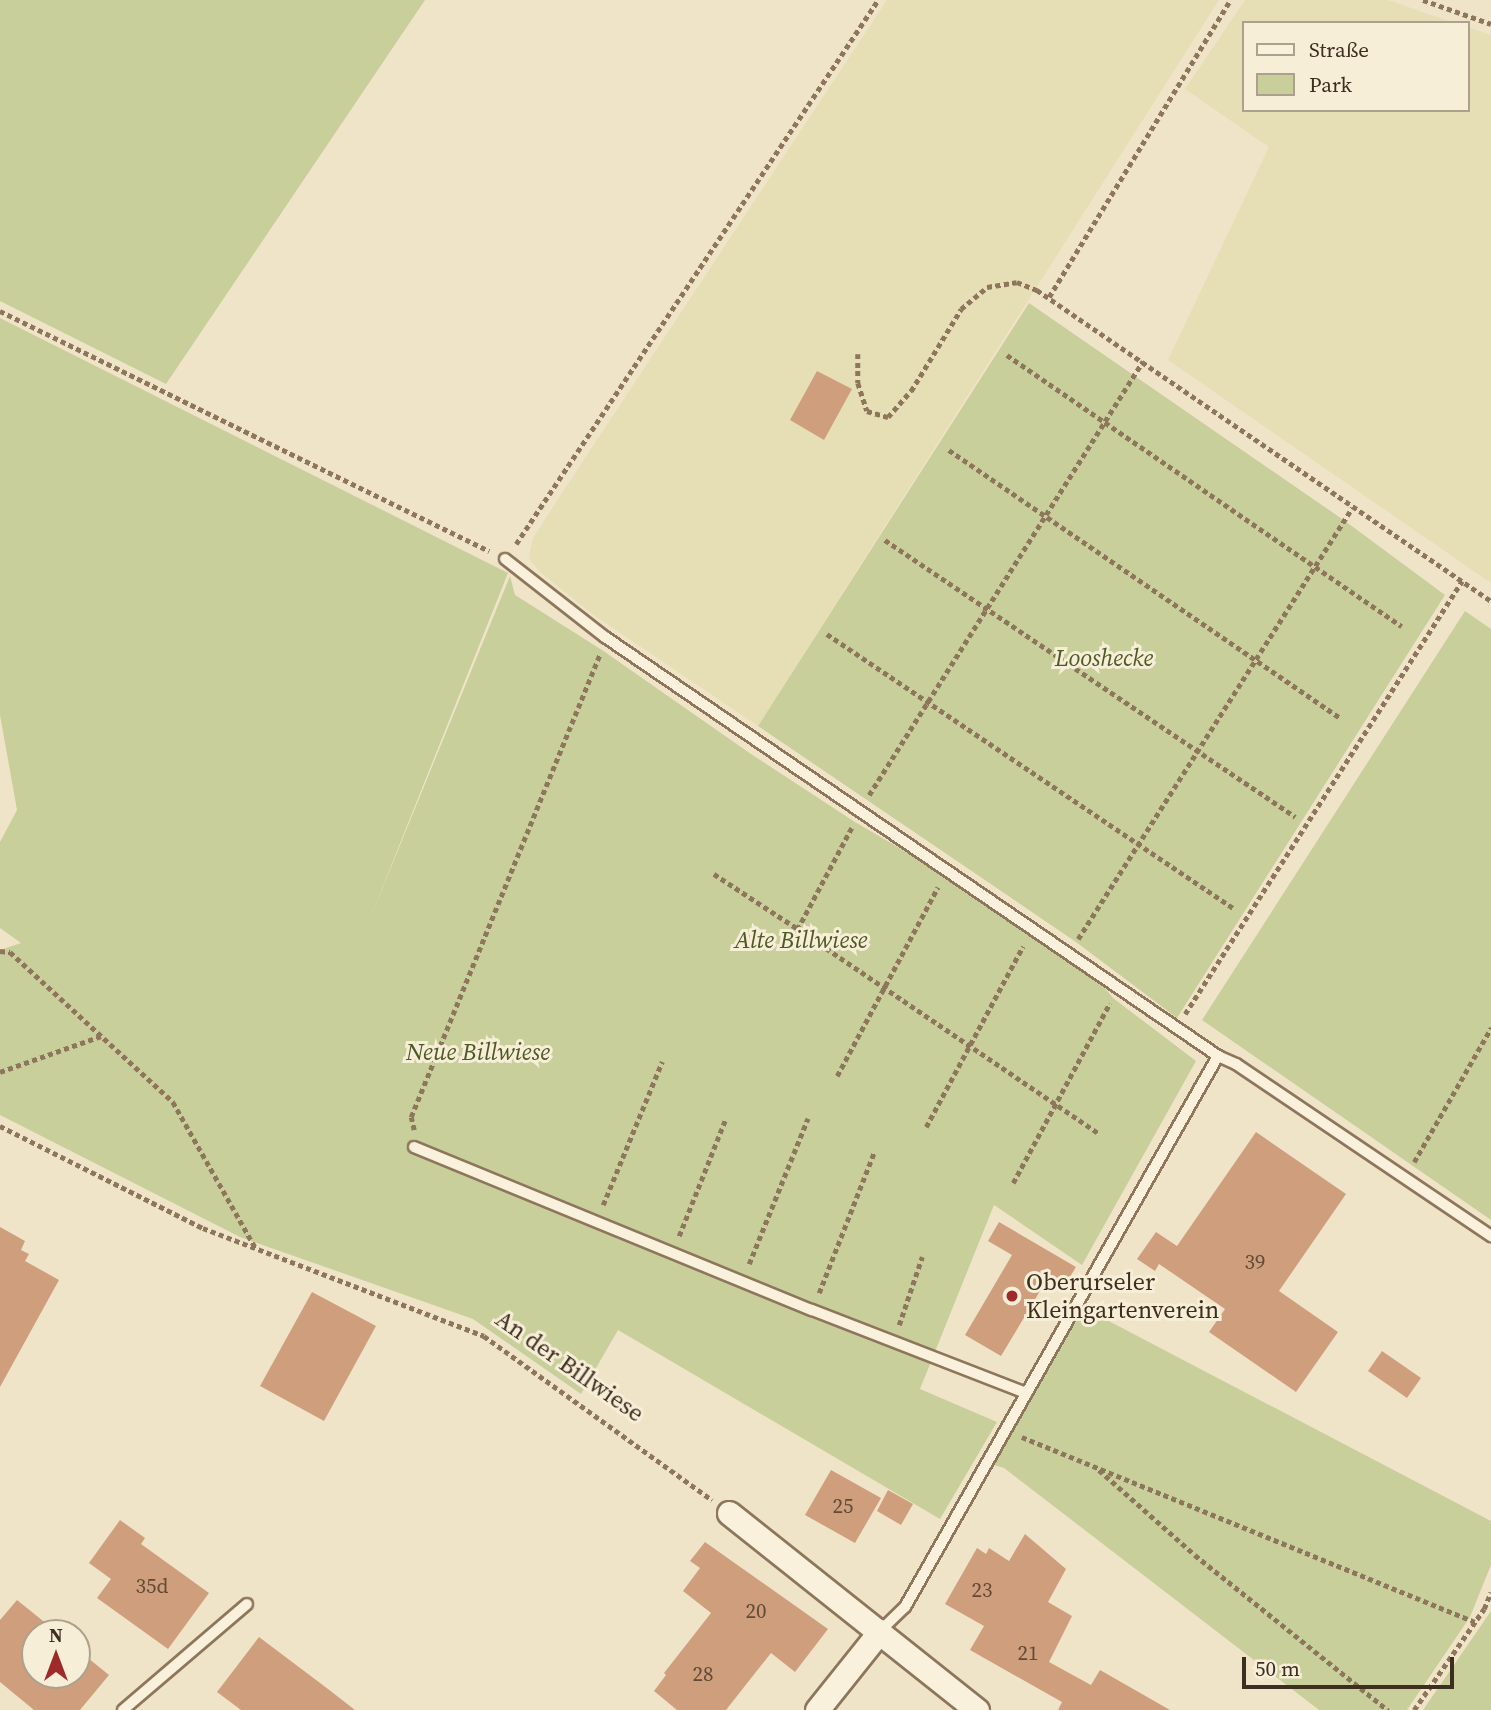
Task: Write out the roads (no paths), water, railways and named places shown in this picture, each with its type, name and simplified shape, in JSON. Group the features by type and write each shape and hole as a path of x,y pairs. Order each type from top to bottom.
{"street":[{"path":"729,1513 977,1710"},
{"path":"817,1710 880,1631"}],"lane":[{"path":"505,559 606,637 1218,1056 1236,1064 1491,1236"},
{"path":"880,1631 905,1606 1218,1056"},
{"path":"414,1147 812,1310 1026,1393"},
{"path":"123,1710 247,1604"}],"place":[{"name":"Oberurseler Kleingartenverein","path":"1012,1296"}],"park label":[{"name":"Looshecke","path":"1104,658"},
{"name":"Alte Billwiese","path":"801,940"},
{"name":"Neue Billwiese","path":"478,1052"}]}
